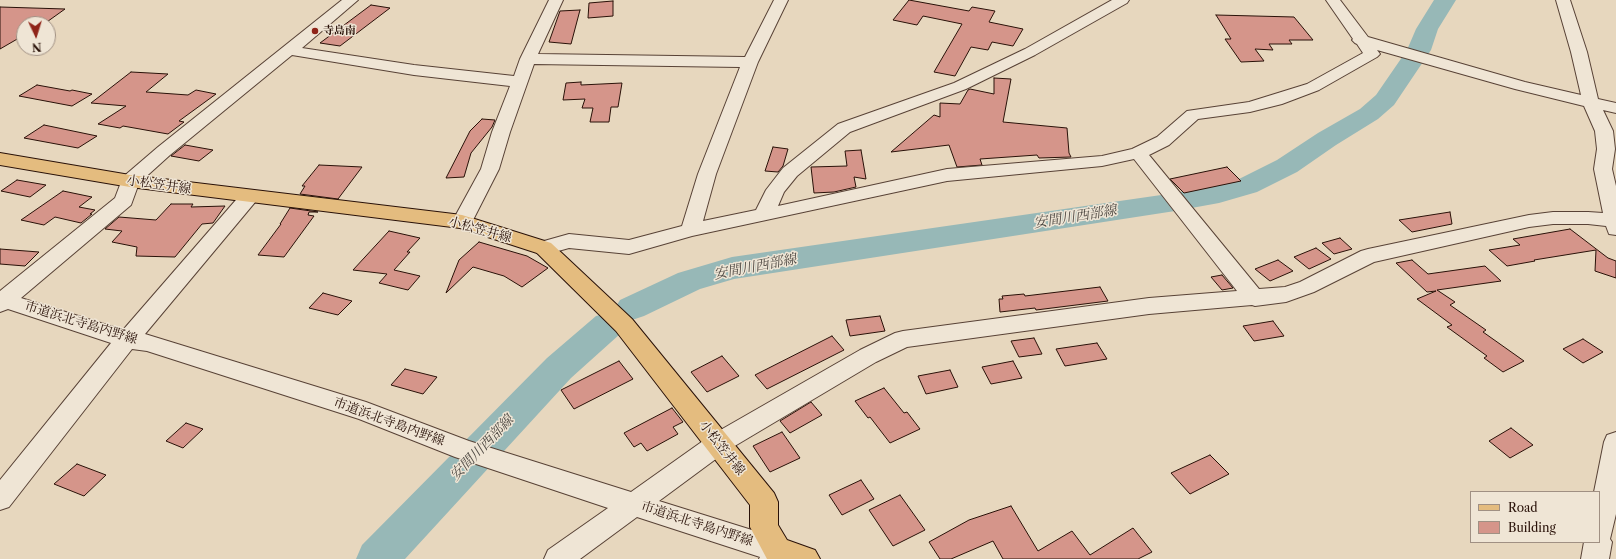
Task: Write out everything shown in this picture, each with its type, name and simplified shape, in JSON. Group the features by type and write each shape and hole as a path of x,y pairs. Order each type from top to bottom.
{"main road":[{"name":"小松笠井線","path":"0,159 130,181 249,197 462,222 544,248 624,325 764,502 764,527 775,555"},
{"path":"775,555 805,559"}],"street":[{"path":"1,301 124,201 130,181 170,146 351,0"},
{"path":"462,222 490,169 501,132 528,60 556,0"},
{"path":"691,230 707,174 750,62 781,0"},
{"path":"764,215 775,190 790,172 844,128 960,86 1030,52 1122,0"},
{"path":"544,248 569,241 629,247 691,230 947,175 1102,161 1138,153 1162,141 1193,115 1250,107 1313,87 1372,54 1360,40 1333,0"},
{"path":"558,559 718,443 868,356 903,339 1149,306 1255,298 1286,294 1307,287 1368,256 1529,221 1554,218 1588,218 1615,225 1603,169 1606,149 1604,131 1591,103 1580,52 1563,0"},
{"path":"1360,40 1522,86 1616,108"},
{"path":"288,50 414,70 520,82"},
{"path":"528,60 750,62"},
{"path":"1138,153 1255,298"},
{"path":"0,499 127,340 249,197"},
{"name":"市道浜北寺島内野線","path":"1,301 127,340 148,343 366,412 476,454 635,504 775,555"},
{"path":"1600,529 1616,442"},
{"path":"1594,559 1598,543"}],"building":[{"path":"909,0 969,11 972,7 995,11 989,22 1023,29 1013,46 992,42 988,50 971,47 955,76 934,72 962,24 923,16 917,25 893,20"},
{"path":"613,1 613,16 588,18 589,3"},
{"path":"371,5 390,8 340,46 320,43"},
{"path":"0,7 65,9 55,16 16,16 16,40 0,49"},
{"path":"580,10 571,44 549,42 560,11"},
{"path":"1216,15 1294,17 1313,40 1289,40 1292,44 1269,44 1273,50 1255,49 1264,61 1241,62 1225,39 1231,39"},
{"path":"131,72 168,74 146,92 188,95 196,90 216,94 179,121 184,122 168,134 123,126 120,128 98,124 126,106 91,103"},
{"path":"994,78 1011,79 1003,122 1067,128 1069,153 1071,157 1039,158 1037,155 980,159 982,165 957,167 949,145 891,152 934,115 940,117 940,103 960,104 970,89 994,94"},
{"path":"581,82 581,85 622,83 618,107 611,107 609,122 590,122 593,108 582,108 585,99 563,100 566,83"},
{"path":"37,85 92,94 72,106 19,96"},
{"path":"482,119 495,120 492,127 471,153 464,177 446,178 470,131"},
{"path":"44,125 97,136 78,148 24,138"},
{"path":"185,145 213,150 199,161 171,156"},
{"path":"773,147 788,149 783,166 778,172 765,171"},
{"path":"861,150 866,179 854,177 856,187 834,192 814,193 811,167 847,166 845,151"},
{"path":"319,165 362,167 338,199 300,194 305,186 302,186"},
{"path":"1227,167 1241,181 1184,193 1170,179"},
{"path":"17,180 46,185 30,197 1,191"},
{"path":"63,191 92,197 79,207 95,210 81,223 55,217 44,225 21,220"},
{"path":"171,204 193,204 191,207 225,206 213,223 202,224 175,257 136,256 137,247 112,242 122,231 105,229 119,217 156,220"},
{"path":"290,208 318,212 309,212 308,215 314,216 284,257 258,255 281,224"},
{"path":"1450,212 1452,224 1412,232 1399,220"},
{"path":"1570,229 1608,258 1616,261 1616,278 1595,271 1596,250 1507,266 1489,250 1520,245 1513,239"},
{"path":"389,231 420,238 407,252 410,252 394,270 420,276 408,290 379,283 387,274 353,270"},
{"path":"1340,238 1352,249 1334,254 1322,243"},
{"path":"479,242 527,256 548,268 522,287 504,276 473,267 446,293 459,260"},
{"path":"1316,248 1331,259 1309,269 1294,257"},
{"path":"0,249 39,252 25,266 0,264"},
{"path":"1278,260 1293,271 1270,281 1255,269"},
{"path":"1412,260 1428,274 1485,266 1501,281 1437,290 1455,302 1450,305 1486,330 1483,332 1524,361 1503,372 1484,358 1487,356 1447,327 1452,325 1417,299 1436,291 1427,292 1396,263"},
{"path":"1222,275 1233,288 1222,290 1211,277"},
{"path":"1100,287 1108,301 1036,310 1035,308 1000,312 999,299 1003,299 1002,296 1024,294 1025,296"},
{"path":"323,293 352,301 338,315 309,308"},
{"path":"880,316 885,331 850,336 846,320"},
{"path":"1273,321 1284,336 1254,341 1243,326"},
{"path":"832,336 844,350 767,389 755,375"},
{"path":"1034,338 1042,354 1019,357 1011,341"},
{"path":"1583,339 1603,352 1583,363 1563,349"},
{"path":"1097,343 1107,359 1065,366 1056,349"},
{"path":"722,356 739,376 707,392 691,372"},
{"path":"619,361 633,379 574,409 561,390"},
{"path":"1013,361 1022,378 991,384 982,367"},
{"path":"405,369 437,377 423,394 391,385"},
{"path":"950,370 958,387 926,394 918,376"},
{"path":"884,388 904,413 907,412 920,429 890,443 870,417 868,418 855,401"},
{"path":"811,402 822,415 790,433 780,421"},
{"path":"672,408 683,422 673,427 678,434 647,451 641,443 634,447 624,433"},
{"path":"186,423 203,429 183,448 166,441"},
{"path":"1511,428 1533,445 1510,458 1489,441"},
{"path":"782,432 800,458 770,472 753,446"},
{"path":"1210,455 1229,474 1190,494 1171,473"},
{"path":"77,464 106,475 84,496 54,484"},
{"path":"861,480 874,499 842,515 829,495"},
{"path":"900,495 925,530 893,546 869,510"},
{"path":"1011,506 1038,551 1072,531 1090,555 1133,528 1152,552 1138,559 1003,559 993,541 951,559 940,559 929,542 969,520"}],"waterway":[{"name":"安間川西部線","path":"632,308 689,281 732,268 1175,202 1219,194 1247,186 1287,166 1327,139 1369,114 1385,100 1419,50 1427,29 1445,0"},
{"name":"安間川西部線","path":"377,559 559,368 608,325"}],"place":[{"name":"寺島南","path":"315,31"}]}
